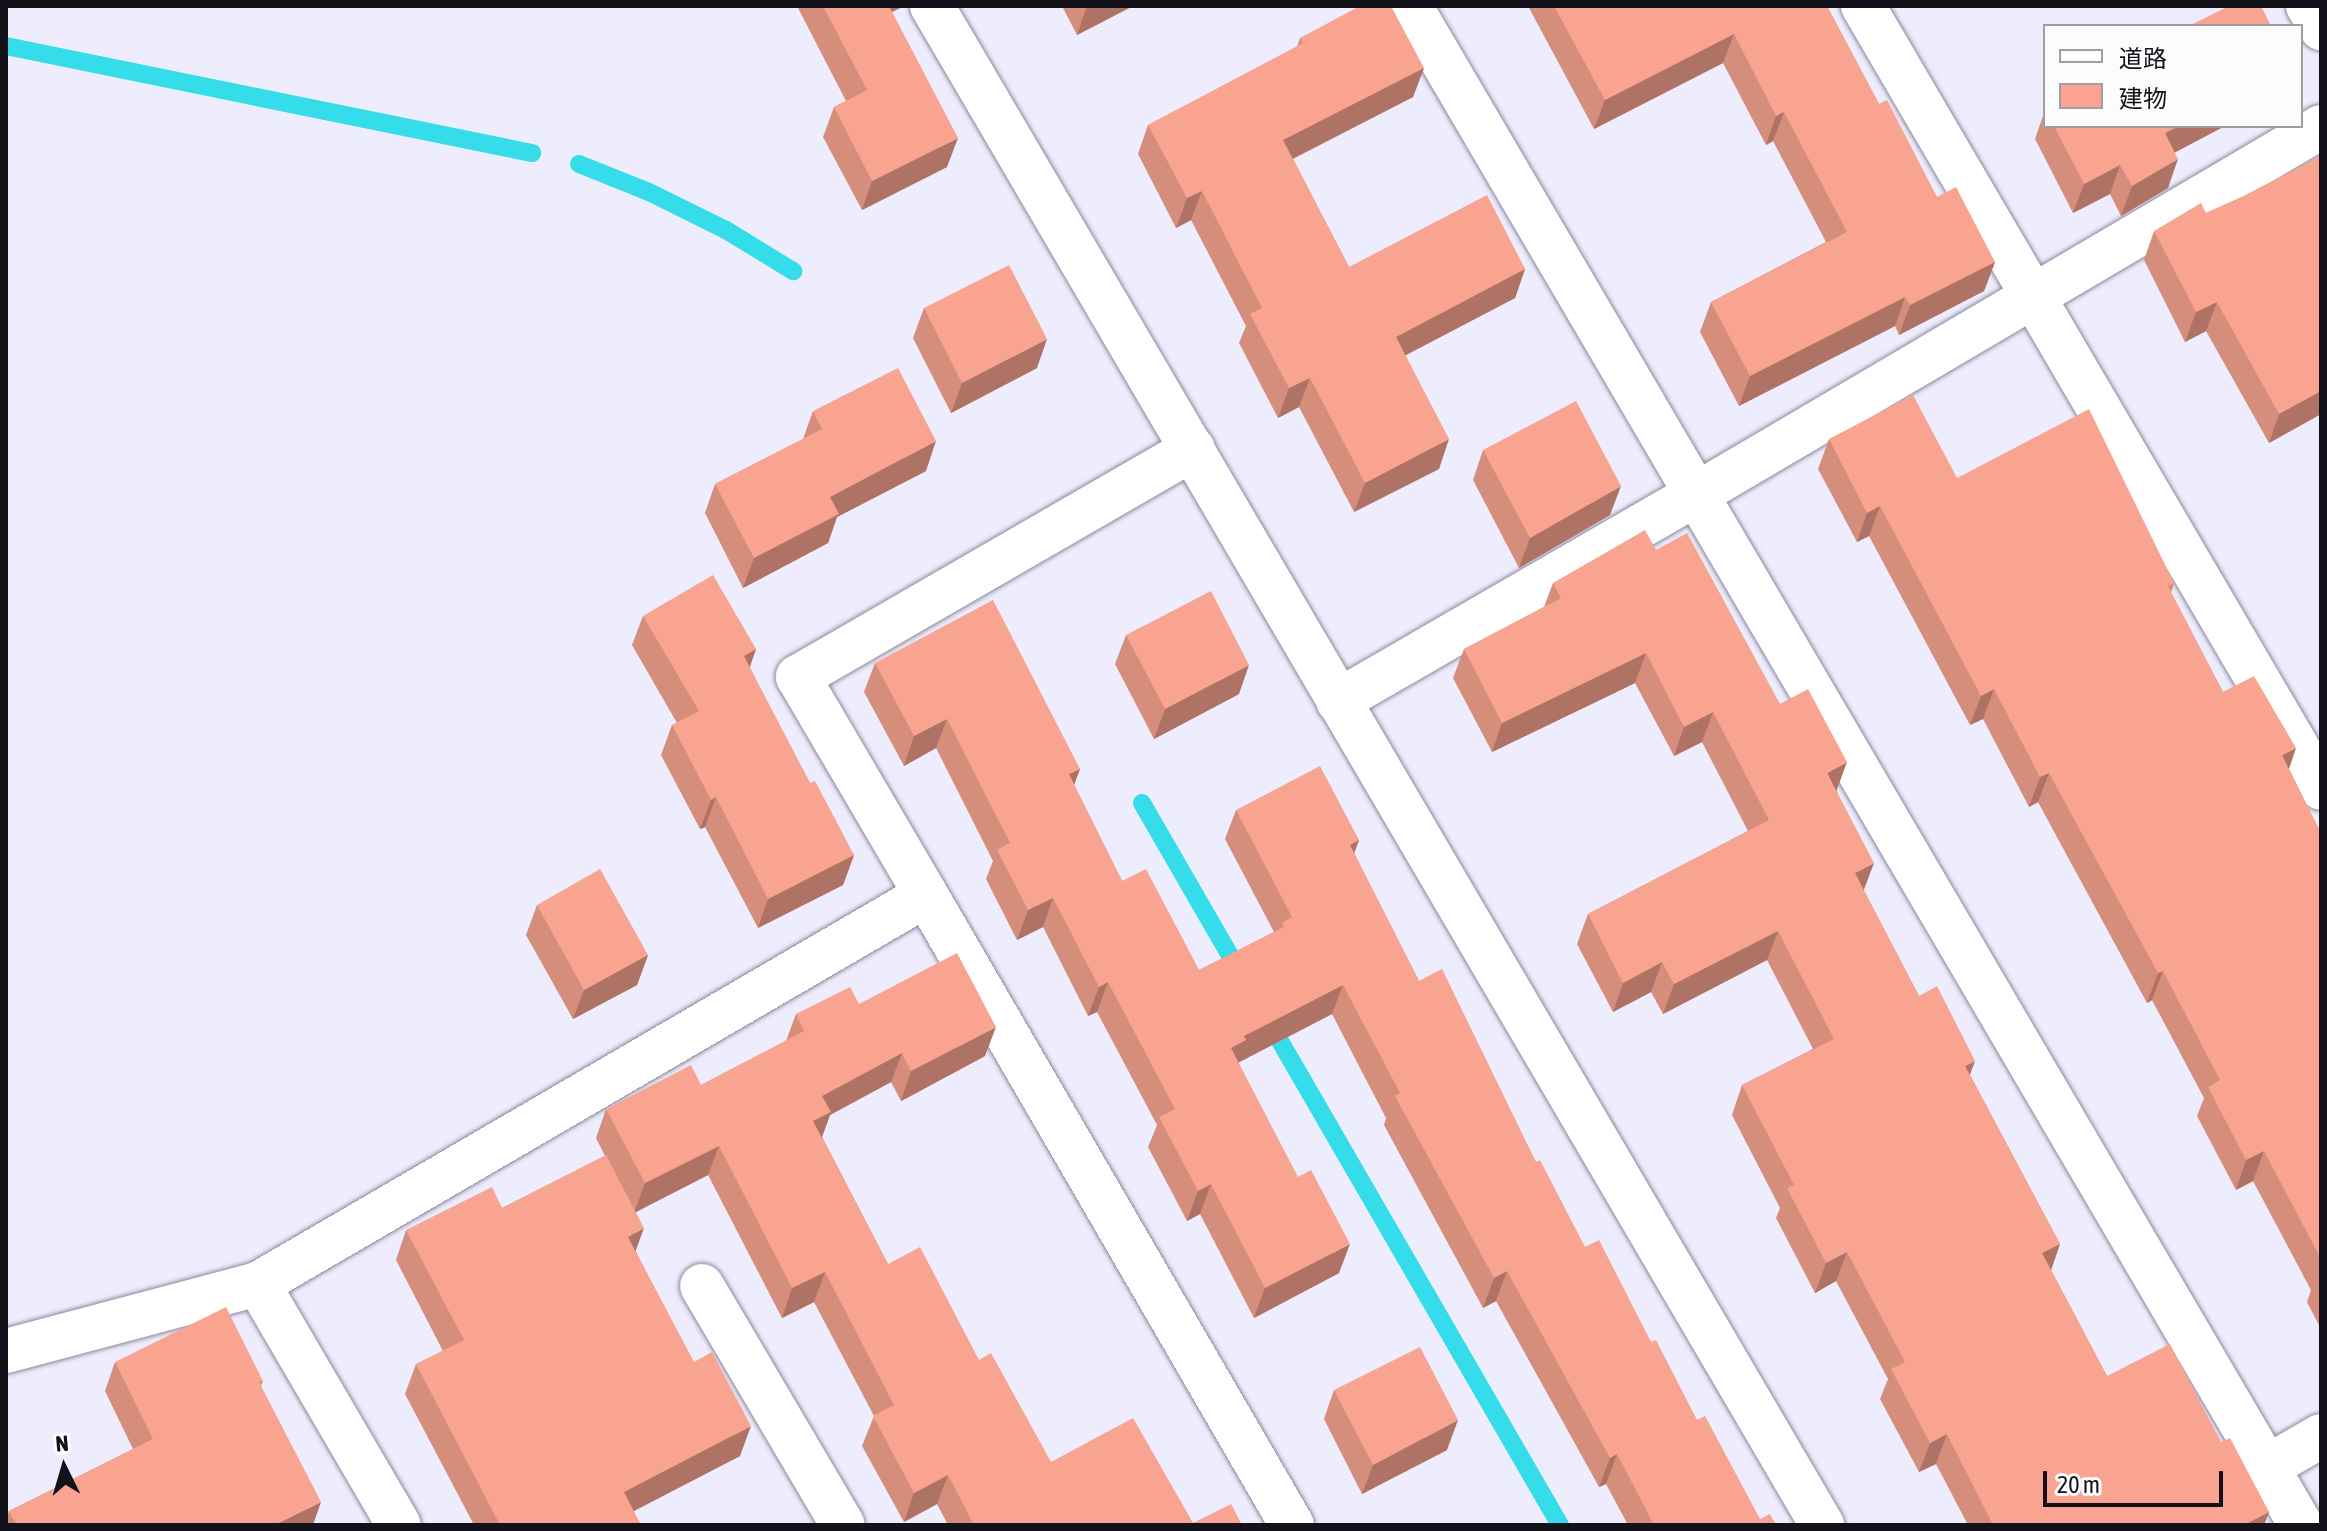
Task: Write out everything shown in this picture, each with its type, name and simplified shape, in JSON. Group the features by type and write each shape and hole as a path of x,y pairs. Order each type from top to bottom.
{"street":[{"path":"932,6 1822,1525"},
{"path":"1410,6 2301,1525"},
{"path":"1863,6 2321,788"},
{"path":"2308,6 2321,28"},
{"path":"1338,701 2321,127"},
{"path":"1193,449 798,677 1292,1525"},
{"path":"6,1351 258,1284 926,895"},
{"path":"258,1284 399,1525"},
{"path":"702,1286 843,1525"},
{"path":"2267,1467 2321,1436"}],"building":[{"path":"823,6 889,6 958,138 872,181 834,107 867,90"},
{"path":"1360,6 1391,6 1424,68 1283,140 1349,267 1487,195 1525,269 1396,337 1449,439 1365,483 1310,378 1289,388 1250,314 1262,308 1202,191 1187,198 1148,125 1303,43 1300,38"},
{"path":"1554,6 1827,6 1879,104 1887,100 1937,197 1956,187 1995,262 1910,305 1905,297 1750,376 1711,302 1847,232 1784,112 1776,116 1734,34 1605,100"},
{"path":"2229,6 2261,6 2270,24 2193,24"},
{"path":"2055,128 2175,128 2165,133 2178,159 2132,186 2120,165 2084,184"},
{"path":"2321,156 2321,391 2279,414 2217,302 2196,312 2154,231 2201,203 2206,213"},
{"path":"1009,265 1047,339 962,383 924,308"},
{"path":"898,368 936,441 830,497 839,514 754,558 715,484 822,429 813,411"},
{"path":"1913,395 1957,478 2089,409 2174,583 2168,586 2223,692 2254,676 2296,748 2282,755 2321,833 2321,1259 2264,1151 2246,1160 2208,1087 2220,1080 2163,971 2158,973 2049,773 2040,777 1994,689 1981,696 1880,506 1867,513 1829,439"},
{"path":"1576,401 1621,486 1530,538 1483,450"},
{"path":"1645,530 1656,550 1687,533 1780,704 1808,689 1847,762 1827,773 1874,863 1855,873 1919,996 1937,986 1975,1061 1965,1066 2060,1244 2042,1253 2107,1376 2170,1344 2221,1442 2230,1438 2269,1512 2244,1525 1993,1525 1947,1434 1930,1443 1891,1369 1905,1362 1847,1252 1826,1263 1787,1188 1794,1185 1742,1085 1834,1039 1778,931 1674,984 1662,962 1623,983 1588,914 1769,820 1713,712 1684,727 1646,653 1502,723 1464,649 1561,598 1553,583"},
{"path":"713,575 756,649 744,656 810,783 815,781 854,855 768,899 716,797 711,800 672,725 699,711 643,616"},
{"path":"1211,591 1249,665 1165,709 1126,635"},
{"path":"993,600 1080,769 1069,774 1122,881 1146,869 1199,970 1284,927 1282,923 1292,917 1236,810 1320,766 1359,840 1350,845 1419,981 1442,969 1536,1162 1540,1160 1585,1247 1599,1240 1651,1342 1656,1340 1697,1420 1705,1416 1760,1519 1770,1514 1776,1525 1654,1525 1617,1454 1610,1458 1507,1271 1494,1278 1395,1096 1400,1093 1343,985 1244,1036 1246,1040 1231,1048 1298,1177 1311,1170 1350,1244 1265,1288 1211,1184 1198,1191 1159,1117 1175,1109 1108,982 1099,987 1053,898 1028,910 997,850 1010,843 947,719 914,736 875,663"},
{"path":"600,869 648,955 584,990 537,905"},
{"path":"957,953 996,1027 911,1071 902,1053 822,1096 831,1112 813,1121 888,1264 920,1247 979,1360 991,1353 1051,1462 1133,1418 1193,1523 1231,1504 1242,1525 974,1525 948,1475 914,1493 873,1416 894,1405 825,1272 792,1288 719,1146 645,1183 606,1109 691,1065 701,1085 804,1031 796,1014 850,987 859,1004"},
{"path":"606,1155 644,1228 628,1237 694,1362 712,1352 751,1426 624,1492 641,1525 500,1525 416,1364 464,1340 406,1230 492,1187 502,1208"},
{"path":"226,1307 263,1381 259,1382 321,1502 275,1525 17,1525 9,1511 153,1439 115,1362"},
{"path":"1420,1347 1458,1420 1373,1465 1334,1390"}],"waterway":[{"path":"6,46 532,153"},
{"path":"579,164 649,192 726,230 793,271"},
{"path":"1142,803 1242,976"},
{"path":"1269,1022 1560,1525"}]}
